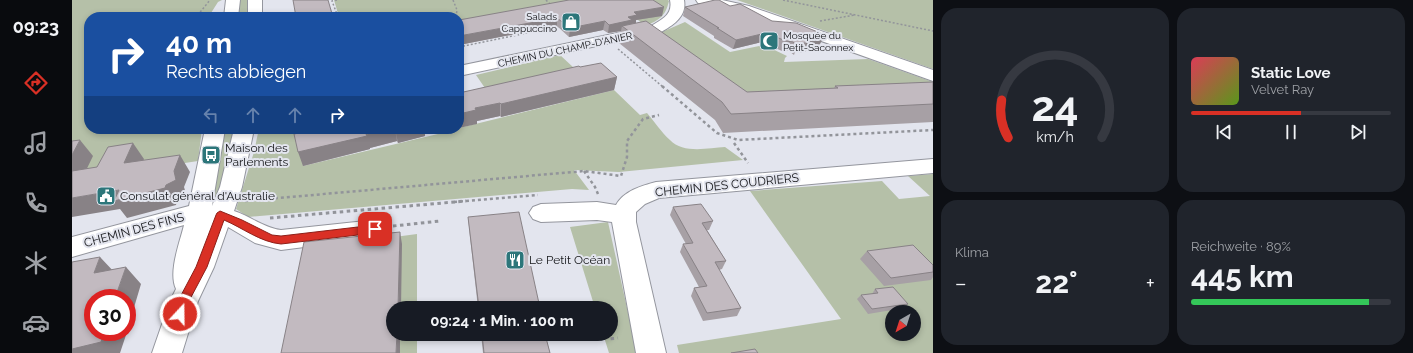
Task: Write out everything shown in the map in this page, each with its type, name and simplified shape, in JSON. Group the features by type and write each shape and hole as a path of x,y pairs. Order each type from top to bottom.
{"street":[{"path":"231,12 233,0"},
{"path":"255,0 255,12"},
{"name":"CHEMIN DU CHAMP-D'ANIER","path":"464,70 650,30 663,25 672,18 678,8 677,0"},
{"path":"703,0 744,8 933,76"},
{"path":"214,134 206,184 225,213 270,239 281,240 375,229"},
{"path":"167,353 184,301 225,213 243,134"},
{"name":"CHEMIN DES COUDRIERS","path":"624,215 626,208 635,199 641,195 656,190 933,166"},
{"path":"542,204 624,215 624,224 651,353"},
{"name":"CHEMIN DES FINS","path":"72,247 182,216 225,213"}],"path":[{"path":"200,12 210,0"},
{"path":"336,12 332,0 337,0"},
{"path":"453,0 457,12"},
{"path":"546,0 555,8"},
{"path":"783,0 933,31"},
{"path":"818,22 855,15"},
{"path":"464,46 564,26"},
{"path":"617,47 717,133 725,137 738,140 933,130"},
{"path":"225,213 257,199 584,171 600,172 620,176 627,157 627,141 629,136 635,131 643,119 659,115"},
{"path":"734,143 748,163"},
{"path":"584,171 586,177 596,185 598,195 592,195"},
{"path":"225,213 276,218 542,204"},
{"path":"375,229 440,221"}],"green space":[{"path":"72,0 222,0 218,2 212,12 84,12 84,134 201,134 198,161 72,180"},
{"path":"239,0 249,0 248,12 237,12"},
{"path":"334,0 669,1 664,14 646,26 638,20 464,28 464,12 338,12"},
{"path":"737,0 933,0 933,69"},
{"path":"685,22 730,52 764,45 787,56 784,62 868,59 933,82 754,100 655,35"},
{"path":"560,55 574,68 487,91 476,75"},
{"path":"614,90 640,115 647,113 664,134 675,144 689,149 725,147 743,160 619,172 574,170 589,190 572,189 248,217 236,209 254,152 258,134 301,134 303,166 438,134 464,134 464,127"},
{"path":"223,134 234,134 230,173 215,200 210,202 213,177 217,176"},
{"path":"933,174 933,353 679,353 677,345 841,319 750,191 882,181 899,199 930,196 908,176"},
{"path":"608,222 637,353 609,353 605,341 618,341 618,301 593,301 570,227"},
{"path":"417,234 417,301 400,301 387,238"},
{"path":"400,341 417,341 417,353 400,353"}],"building":[{"path":"293,0 328,0 332,12 295,12"},
{"path":"569,0 653,0 664,7 634,12 637,15 628,17 632,20 609,25 605,21 570,28 557,18 464,35 464,19"},
{"path":"719,0 730,6 740,4 772,21 796,23 825,35 806,43 799,43 798,46 793,42 786,41 766,33 736,40 685,7"},
{"path":"646,21 747,92 838,88 835,86 933,82 933,104 731,114 722,102 622,26"},
{"path":"601,63 617,77 501,104 475,108 476,110 464,113 464,92"},
{"path":"294,134 366,134 367,136 298,152"},
{"path":"80,140 72,155 72,141"},
{"path":"133,143 124,163 180,155 174,171 176,180 166,185 165,188 114,201 119,190 72,198 72,171 97,167 108,147"},
{"path":"701,204 713,221 702,223 726,261 715,262 741,308 707,313 694,288 707,286 683,244 693,243 673,207"},
{"path":"519,212 538,301 478,301 468,217"},
{"path":"400,232 398,301 386,301 386,341 397,341 396,353 281,353 304,242"},
{"path":"913,245 933,265 933,272 891,278 867,251"},
{"path":"100,257 94,273 126,267 118,289 84,289 84,341 101,341 72,349 72,262"},
{"path":"893,287 908,304 885,305 885,307 872,309 861,295 878,293 875,289"},
{"path":"483,341 547,341 550,353 484,353"},
{"path":"755,349 758,353 731,353"}],"place":[{"name":"Salads Cappuccino","path":"571,22"},
{"name":"Mosquée du Petit-Saconnex","path":"769,41"},
{"name":"Maison des Parlements","path":"211,155"},
{"name":"Consulat général d'Australie","path":"106,196"},
{"name":"Le Petit Océan","path":"515,260"}],"route":[{"path":"180,314 184,301 201,267 220,215 239,222 270,239 281,240 375,229"}]}
